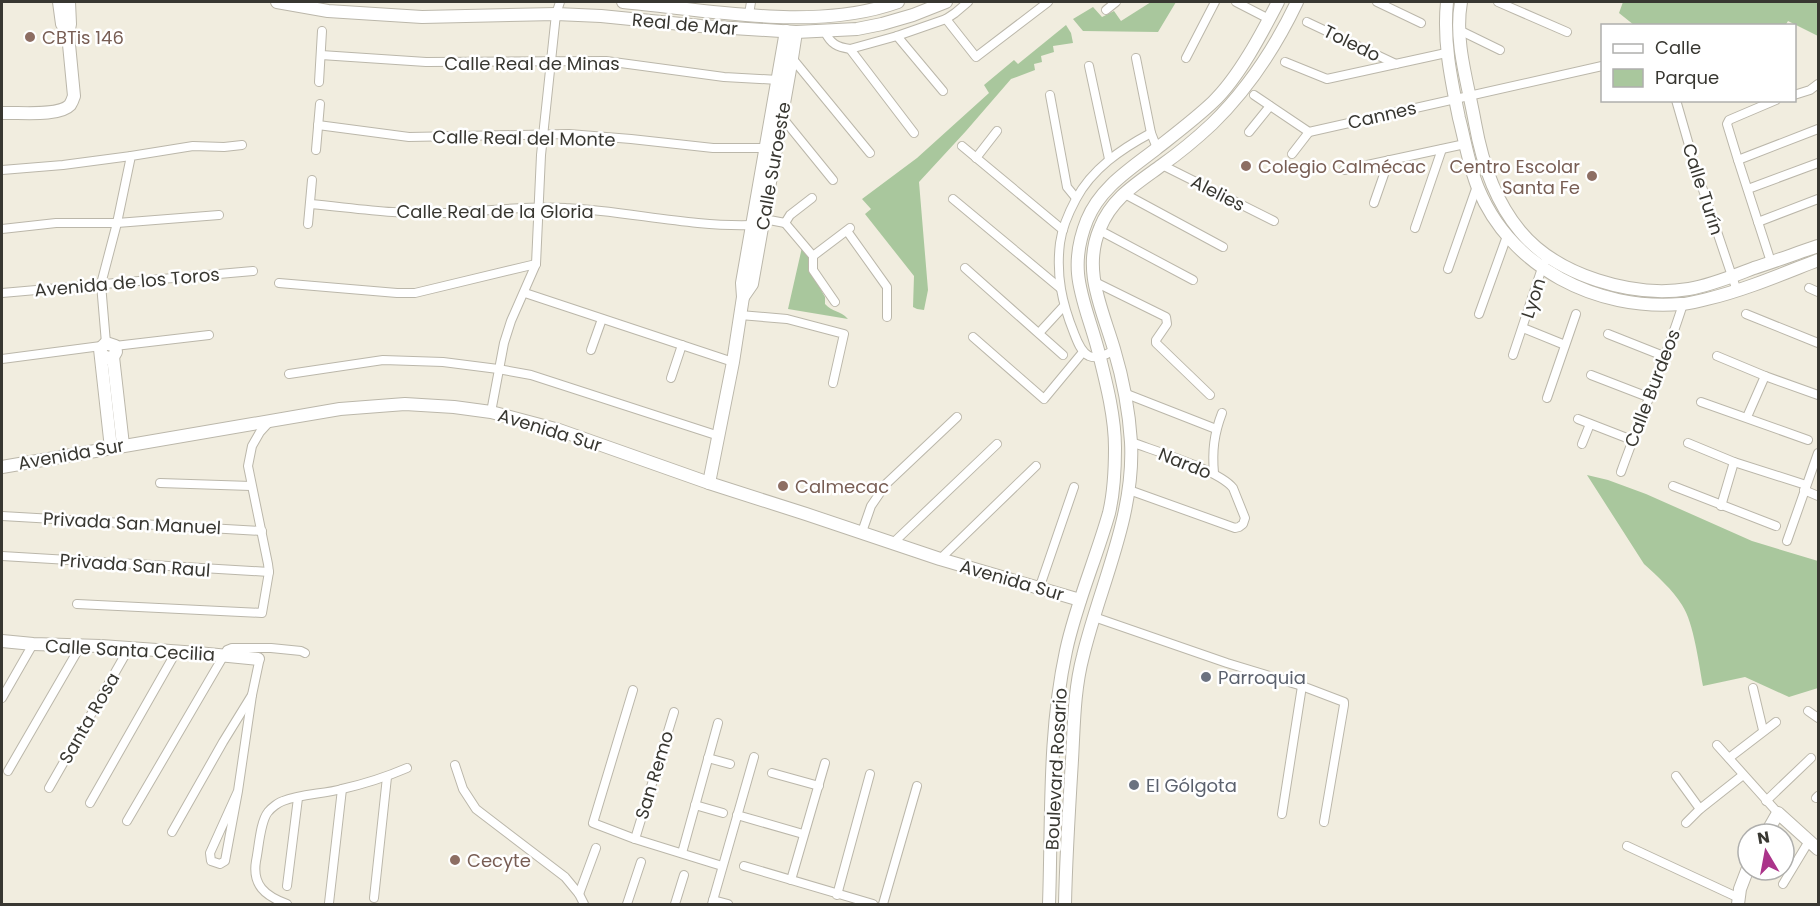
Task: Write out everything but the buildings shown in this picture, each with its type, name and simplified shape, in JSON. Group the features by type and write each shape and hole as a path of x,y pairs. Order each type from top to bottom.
{"street":[{"path":"59,2 62,24 68,34"},
{"path":"2,113 49,112 64,109 70,105 74,96 74,85 68,34 69,2"},
{"name":"Real de Mar","path":"278,2 328,11 422,17 558,8 601,16 710,27 791,32 857,29 913,15 946,2"},
{"path":"623,2 750,8 829,16 855,13 898,2"},
{"path":"825,32 832,44 850,49 946,19 968,2"},
{"path":"946,19 976,57 1048,2"},
{"path":"1106,10 1116,2"},
{"path":"1186,58 1215,2"},
{"path":"1236,2 1269,19"},
{"name":"Boulevard Rosario","path":"1049,904 1053,762 1058,700 1066,651 1109,512 1113,488 1115,434 1100,357 1077,278 1080,240 1092,209 1119,177 1202,112 1223,92 1243,63 1278,2"},
{"name":"Boulevard Rosario","path":"1065,904 1075,703 1083,655 1125,512 1129,490 1131,442 1115,350 1093,281 1092,255 1107,212 1122,194 1212,124 1242,90 1274,44 1297,2"},
{"path":"1379,2 1421,22"},
{"path":"1447,2 1446,53 1465,144 1477,186 1484,202 1507,236 1542,268 1570,284 1604,297 1641,304 1683,304 1737,291 1818,260"},
{"path":"1461,2 1459,30 1461,55 1483,158 1492,185 1520,231 1548,256 1595,280 1653,291 1702,286 1818,246"},
{"path":"1498,2 1567,32"},
{"path":"491,412 507,332 536,264 537,207 558,8"},
{"name":"Toledo","path":"1307,22 1396,64"},
{"path":"1459,30 1500,50"},
{"path":"319,82 322,31"},
{"name":"Calle Suroeste","path":"742,297 752,284 792,58 791,32"},
{"name":"Calle Suroeste","path":"709,483 740,315 742,283 765,148 778,80 791,32"},
{"path":"897,36 943,91"},
{"path":"850,49 914,133"},
{"path":"1285,62 1327,80 1446,53"},
{"name":"Calle Real de Minas","path":"321,55 426,62 606,61 724,77 778,80"},
{"path":"792,58 870,153"},
{"path":"1136,58 1151,133 1157,148"},
{"path":"1089,66 1109,159"},
{"path":"1455,98 1601,66"},
{"path":"1796,94 1810,90 1818,84"},
{"path":"1050,95 1067,187 1077,198"},
{"path":"1254,95 1309,132 1292,154"},
{"name":"Cannes","path":"1309,132 1455,98"},
{"name":"Calle Turín","path":"1677,102 1695,166 1737,291"},
{"path":"1771,102 1729,120 1727,124 1772,262"},
{"path":"316,150 320,104"},
{"path":"1249,132 1270,106"},
{"path":"781,116 833,180"},
{"name":"Calle Real del Monte","path":"318,125 409,137 544,134 596,136 713,148 765,148"},
{"path":"1738,160 1818,129"},
{"path":"976,158 998,131"},
{"path":"1115,350 1100,357 1090,357 1083,352 1064,307 1060,288 1060,242 1077,198 1094,174 1109,159 1151,133"},
{"path":"1344,170 1465,144"},
{"path":"2,170 63,165 193,146 242,146"},
{"path":"962,146 1064,230"},
{"path":"1415,228 1442,149"},
{"path":"117,446 101,284 131,156"},
{"path":"1374,202 1389,160"},
{"path":"1748,189 1818,163"},
{"name":"Alelies","path":"1162,165 1274,221"},
{"path":"308,224 312,180"},
{"path":"1448,269 1477,186"},
{"path":"1122,194 1223,246"},
{"path":"785,223 794,212 812,198"},
{"path":"953,199 1060,288"},
{"path":"1758,222 1818,200"},
{"name":"Calle Real de la Gloria","path":"310,204 397,212 440,213 537,207 594,210 712,224 752,225"},
{"path":"2,229 56,223 117,223 219,215"},
{"path":"764,219 785,223 813,256 813,270 835,302"},
{"path":"813,256 849,229 887,287 887,317"},
{"path":"1099,230 1193,280"},
{"path":"1479,314 1507,236"},
{"name":"Lyon","path":"1513,355 1548,256"},
{"path":"279,283 415,293 536,264"},
{"path":"965,268 1063,355"},
{"name":"Avenida de los Toros","path":"2,293 253,271"},
{"path":"1093,281 1166,318 1167,324 1156,343 1210,395"},
{"path":"1809,288 1818,292"},
{"path":"525,293 732,362"},
{"name":"Calle Burdeos","path":"1621,472 1648,397 1666,357 1683,304"},
{"path":"1039,333 1064,307"},
{"path":"1547,398 1576,314"},
{"path":"1746,314 1818,343"},
{"path":"740,315 787,320 844,334 833,383"},
{"path":"591,350 602,319"},
{"name":"Lyon","path":"1523,328 1565,345"},
{"path":"1608,334 1666,357"},
{"path":"2,359 107,349 209,335"},
{"path":"973,337 1044,399 1083,352"},
{"path":"671,378 682,345"},
{"path":"1717,356 1765,376 1818,394"},
{"path":"289,374 382,360 443,362 498,369 531,375 719,436"},
{"path":"1591,375 1648,397"},
{"path":"1747,417 1765,376"},
{"path":"1124,393 1216,429"},
{"path":"1701,402 1808,440"},
{"name":"Avenida Sur","path":"2,466 340,409 405,404 454,407 491,412 559,430 709,483 940,559 1080,600"},
{"path":"1214,473 1212,446 1222,413"},
{"path":"862,532 871,506 886,484 957,417"},
{"path":"1578,419 1632,440"},
{"path":"77,604 262,613 269,572 248,466 252,446 260,432 271,420"},
{"path":"1582,444 1590,424"},
{"name":"Nardo","path":"1129,490 1235,528 1243,524 1245,518 1231,485 1214,473 1131,442"},
{"path":"1688,443 1805,488 1818,496"},
{"path":"893,543 997,444"},
{"path":"1787,541 1818,453"},
{"path":"1721,506 1734,462"},
{"path":"940,559 1036,466"},
{"path":"160,483 251,486"},
{"path":"1673,486 1776,526"},
{"path":"1039,589 1074,487"},
{"name":"Privada San Manuel","path":"2,516 262,531"},
{"name":"Privada San Raul","path":"2,556 269,572"},
{"path":"1094,617 1344,702 1324,822"},
{"name":"Calle Santa Cecilia","path":"2,640 258,659"},
{"path":"2,698 33,644"},
{"path":"8,771 81,645"},
{"name":"Santa Rosa","path":"49,788 129,648"},
{"path":"127,821 227,650 271,648 305,653"},
{"path":"90,803 176,652"},
{"path":"238,791 210,853 211,861 220,864 225,861 238,791 258,659"},
{"path":"1282,814 1302,686"},
{"path":"1753,688 1763,730"},
{"path":"633,690 592,823 722,866"},
{"path":"172,832 252,695"},
{"path":"1058,700 1075,703"},
{"path":"1808,711 1818,718"},
{"name":"San Remo","path":"635,839 674,712"},
{"path":"1729,758 1776,722"},
{"path":"682,853 718,723"},
{"path":"1717,745 1766,801 1814,845 1783,884"},
{"path":"708,758 730,764"},
{"path":"728,904 713,902 753,758"},
{"path":"1766,801 1811,758"},
{"path":"791,880 825,764"},
{"path":"455,765 463,789 476,808 565,876 584,904"},
{"path":"287,904 278,901 262,889 256,879 255,870 262,828 268,812 282,801 342,789 387,777 407,768"},
{"path":"772,773 819,786"},
{"path":"837,895 870,774"},
{"path":"1686,823 1743,775"},
{"path":"1676,776 1700,809"},
{"path":"374,898 387,777"},
{"path":"883,904 917,786"},
{"path":"329,903 342,789"},
{"path":"287,886 297,798"},
{"path":"694,805 723,813"},
{"path":"1773,822 1778,813"},
{"path":"737,815 804,834"},
{"path":"1627,846 1738,901 1744,882"},
{"path":"579,894 596,848"},
{"path":"627,904 640,862"},
{"path":"744,866 873,904"},
{"path":"675,904 684,875"}],"green space":[{"path":"1151,2 1176,2 1158,32 1083,31 1073,19 1093,7 1102,17 1114,11 1121,21"},
{"path":"1623,2 1818,2 1818,36 1788,21 1786,24 1633,24 1619,13"},
{"path":"1066,25 1073,43 1053,46 1054,52 1041,56 1042,62 1034,64 1035,70 1011,79 919,182 928,290 924,310 913,307 914,276 865,214 871,209 862,199 917,158 989,93 984,85 1014,60 1018,64"},
{"path":"803,243 811,253 809,269 825,297 825,304 848,319 788,309"},
{"path":"1587,475 1646,494 1752,541 1818,561 1818,688 1789,697 1745,677 1703,686 1693,633 1682,605 1644,564"}],"place":[{"name":"CBTis 146","path":"30,37"},
{"name":"Colegio Calmécac","path":"1246,166"},
{"name":"Centro Escolar Santa Fe","path":"1592,176"},
{"name":"Calmecac","path":"783,486"},
{"name":"Parroquia","path":"1206,677"},
{"name":"El Gólgota","path":"1134,785"},
{"name":"Cecyte","path":"455,860"}]}
